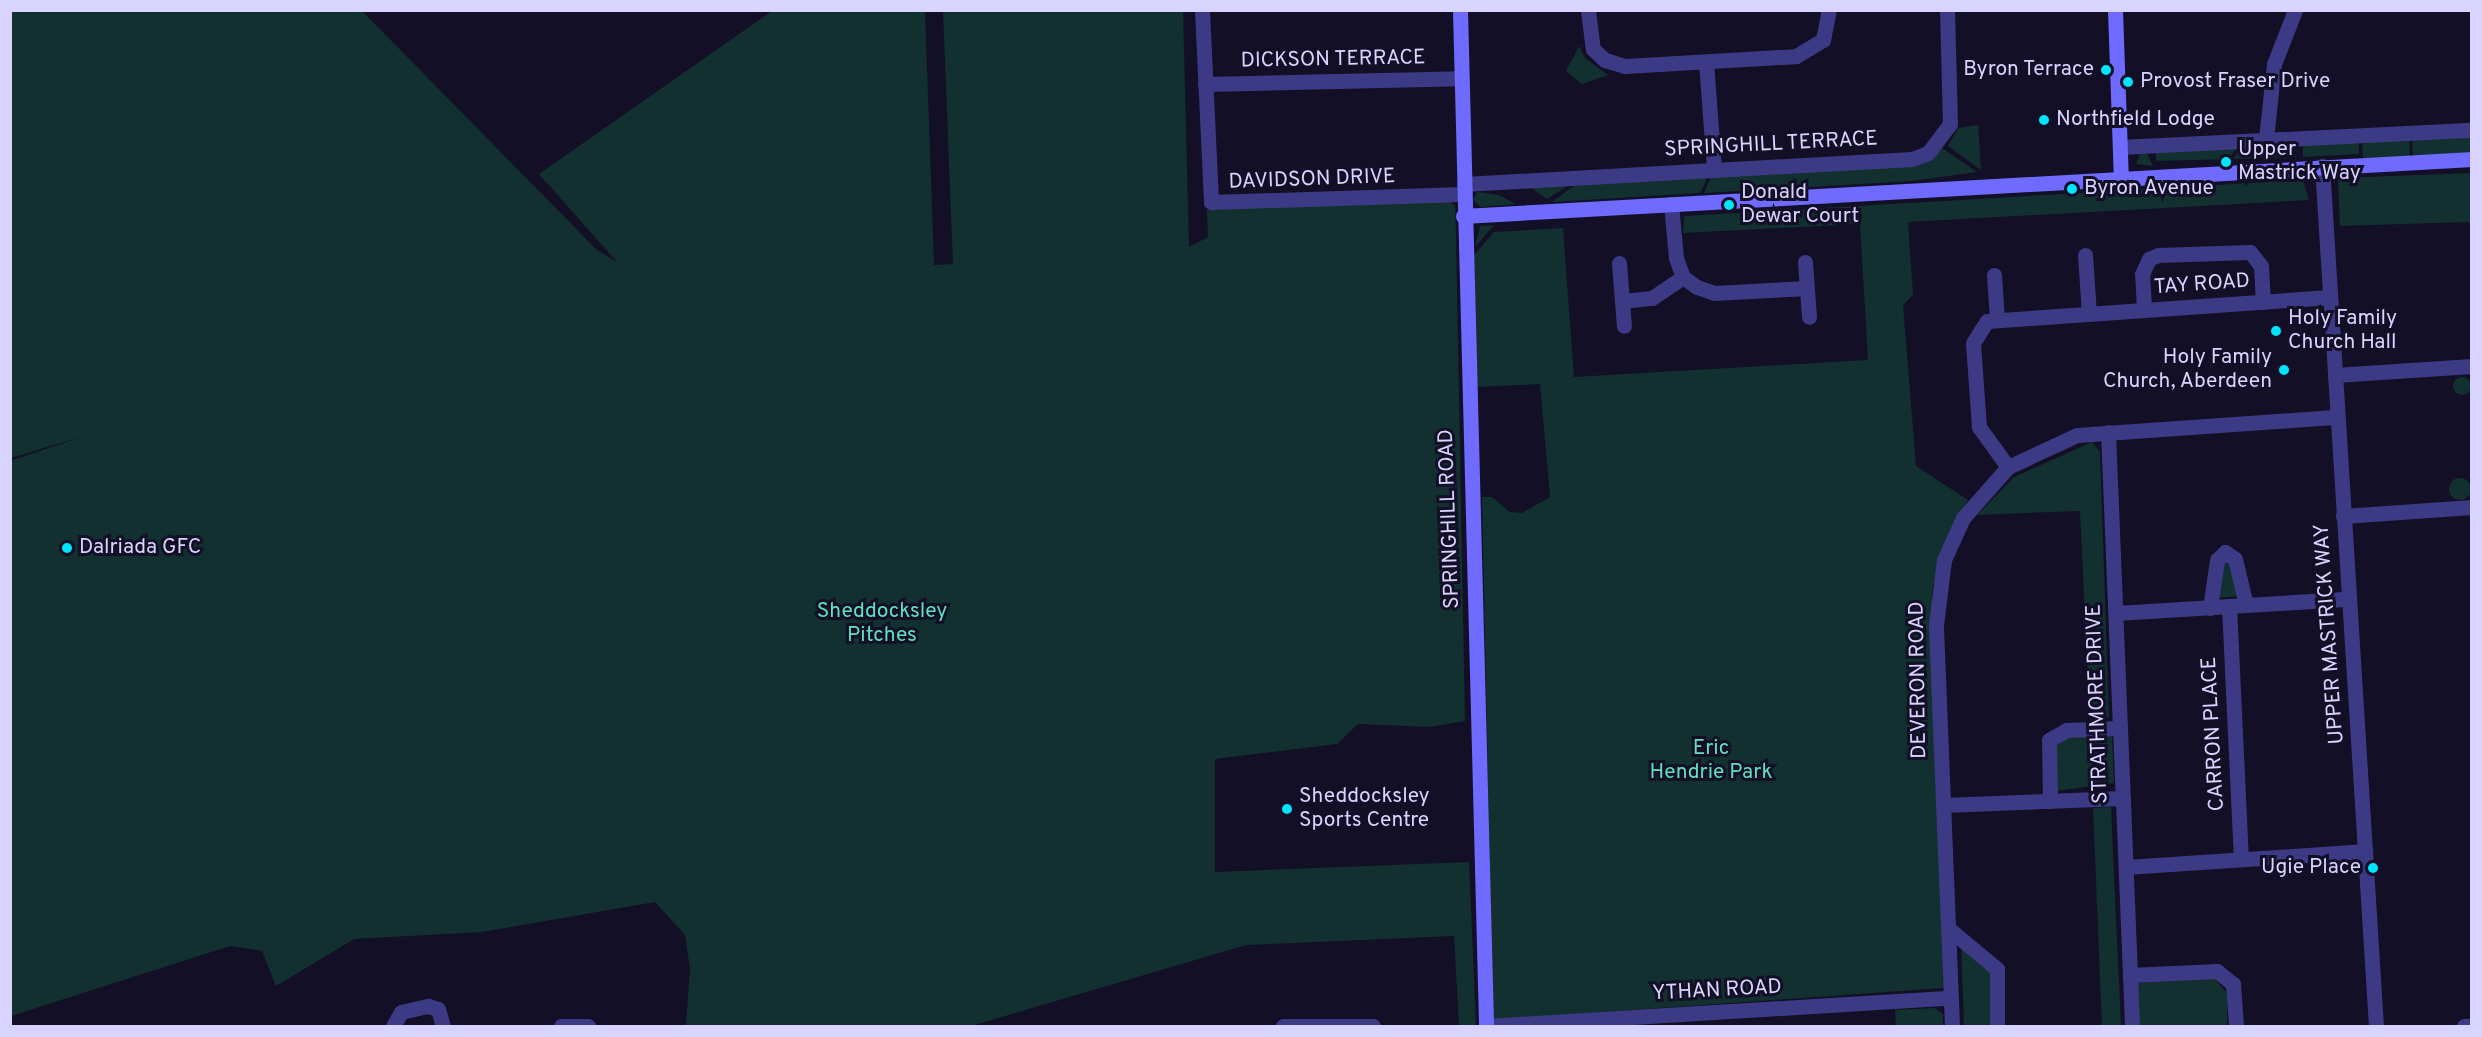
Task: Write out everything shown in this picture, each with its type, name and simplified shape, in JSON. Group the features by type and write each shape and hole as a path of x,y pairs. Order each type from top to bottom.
{"street":[{"name":"DAVIDSON DRIVE","path":"1202,10 1211,202 1464,189"},
{"name":"SPRINGHILL ROAD","path":"1460,10 1463,216 1486,1026"},
{"path":"1588,10 1593,49 1605,60 1625,66 1706,62 1812,50 1823,39 1829,10"},
{"name":"SPRINGHILL TERRACE","path":"1464,189 1928,153 1950,124 1947,10"},
{"path":"2115,10 2121,178"},
{"path":"2266,139 2274,64 2295,10"},
{"path":"1706,62 1714,169"},
{"name":"DICKSON TERRACE","path":"1205,84 1461,78"},
{"path":"2120,147 2472,130"},
{"path":"1463,216 2472,159"},
{"name":"UPPER MASTRICK WAY","path":"2322,166 2376,1026"},
{"path":"1671,204 1676,258 1683,277 1714,293 1807,288"},
{"name":"TAY ROAD","path":"2144,309 2142,274 2149,259 2158,255 2250,252 2261,266 2263,302"},
{"path":"2085,255 2089,313"},
{"path":"1805,261 1809,316"},
{"path":"1619,263 1624,326"},
{"path":"1994,275 1997,319 1976,334 1976,385 1981,436 2008,467"},
{"path":"1622,301 1652,298 1683,277"},
{"name":"TAY ROAD","path":"1997,319 2329,297"},
{"path":"2335,375 2472,366"},
{"name":"DEVERON ROAD","path":"1952,1026 1937,594 1944,560 1963,518 2008,467 2077,435 2337,417"},
{"name":"STRATHMORE DRIVE","path":"2108,432 2132,1026"},
{"path":"2343,516 2472,507"},
{"path":"2210,608 2217,560 2225,552 2235,559 2246,605"},
{"path":"2116,613 2348,599"},
{"name":"CARRON PLACE","path":"2229,606 2241,859"},
{"path":"2050,801 2049,740 2066,730 2120,728"},
{"path":"1943,805 2123,798"},
{"path":"2126,867 2365,851"},
{"path":"1948,928 1997,969 1998,1026"},
{"path":"2130,975 2227,975 2236,1026"},
{"name":"YTHAN ROAD","path":"1486,1026 1617,1022 1950,998"},
{"path":"393,1026 401,1012 428,1006 438,1009 442,1026"},
{"path":"561,1026 588,1026"},
{"path":"1283,1026 1373,1026"},
{"path":"2464,1026 2472,1026"}],"green space":[{"name":"Sheddocksley Pitches","path":"11,11 362,11 597,250 617,262 539,174 772,11 925,11 934,265 953,264 943,11 1183,11 1189,247 1208,237 1207,210 1446,198 1455,206 1465,721 1429,727 1358,724 1337,744 1215,759 1215,872 1469,862 1476,1026 1459,1026 1454,936 1246,945 971,1026 686,1026 690,969 685,935 655,902 482,932 354,939 276,986 262,951 230,946 11,1016 10,461 84,436 11,458"},
{"path":"1579,46 1585,58 1608,75 1582,84 1566,71"},
{"path":"1978,125 1981,170 1948,146 1958,128"},
{"path":"2471,134 2471,153 2413,156 2412,137"},
{"path":"2409,137 2410,156 2363,159 2362,140"},
{"path":"2359,140 2359,154 2303,157 2303,142"},
{"path":"2284,143 2297,157 2233,159 2243,145"},
{"path":"2238,145 2229,159 2156,161 2156,149"},
{"path":"1942,148 1977,172 1912,181 1704,193 1712,174 1930,157"},
{"path":"2147,153 2153,166 2136,164 2140,154"},
{"path":"2471,173 2471,230 2469,222 2340,226 2338,178"},
{"path":"1709,175 1700,193 1552,202 1579,182"},
{"name":"Eric Hendrie Park","path":"2303,180 2309,200 1908,222 1913,295 1903,305 1916,466 1968,500 1938,558 1932,594 1943,988 1493,1020 1482,497 1492,497 1510,512 1522,513 1550,497 1540,384 1477,387 1474,255 1494,232 1563,228 1574,377 1868,360 1860,224 1683,233 1684,216"},
{"path":"1574,182 1547,199 1527,185"},
{"path":"1477,192 1499,195 1516,204 1481,207 1473,200"},
{"path":"1494,225 1475,247 1480,226"},
{"path":"2458,377 2466,377 2471,382 2469,393 2458,395 2453,390 2453,382"},
{"path":"2092,442 2100,452 2109,719 2090,720 2080,511 1977,515 2014,477"},
{"path":"2460,478 2468,481 2471,489 2468,497 2460,500 2452,497 2449,489 2452,481"},
{"path":"2225,552 2244,596 2211,598"},
{"path":"2112,736 2114,783 2057,791 2055,743 2061,737"},
{"path":"2111,807 2121,1026 2102,1026 2093,808"},
{"path":"1961,944 1990,966 1992,1026 1964,1026"},
{"path":"2214,978 2227,993 2227,1026 2137,1026 2137,983"},
{"path":"1935,1008 1943,1014 1943,1026 1896,1026 1895,1010"}],"place":[{"name":"Byron Terrace","path":"2106,70"},
{"name":"Provost Fraser Drive","path":"2128,82"},
{"name":"Northfield Lodge","path":"2044,120"},
{"name":"Upper Mastrick Way","path":"2226,162"},
{"name":"Byron Avenue","path":"2072,189"},
{"name":"Donald Dewar Court","path":"1729,205"},
{"name":"Holy Family Church Hall","path":"2276,331"},
{"name":"Holy Family Church, Aberdeen","path":"2284,370"},
{"name":"Dalriada GFC","path":"67,548"},
{"name":"Sheddocksley Sports Centre","path":"1287,809"},
{"name":"Ugie Place","path":"2373,868"}]}
